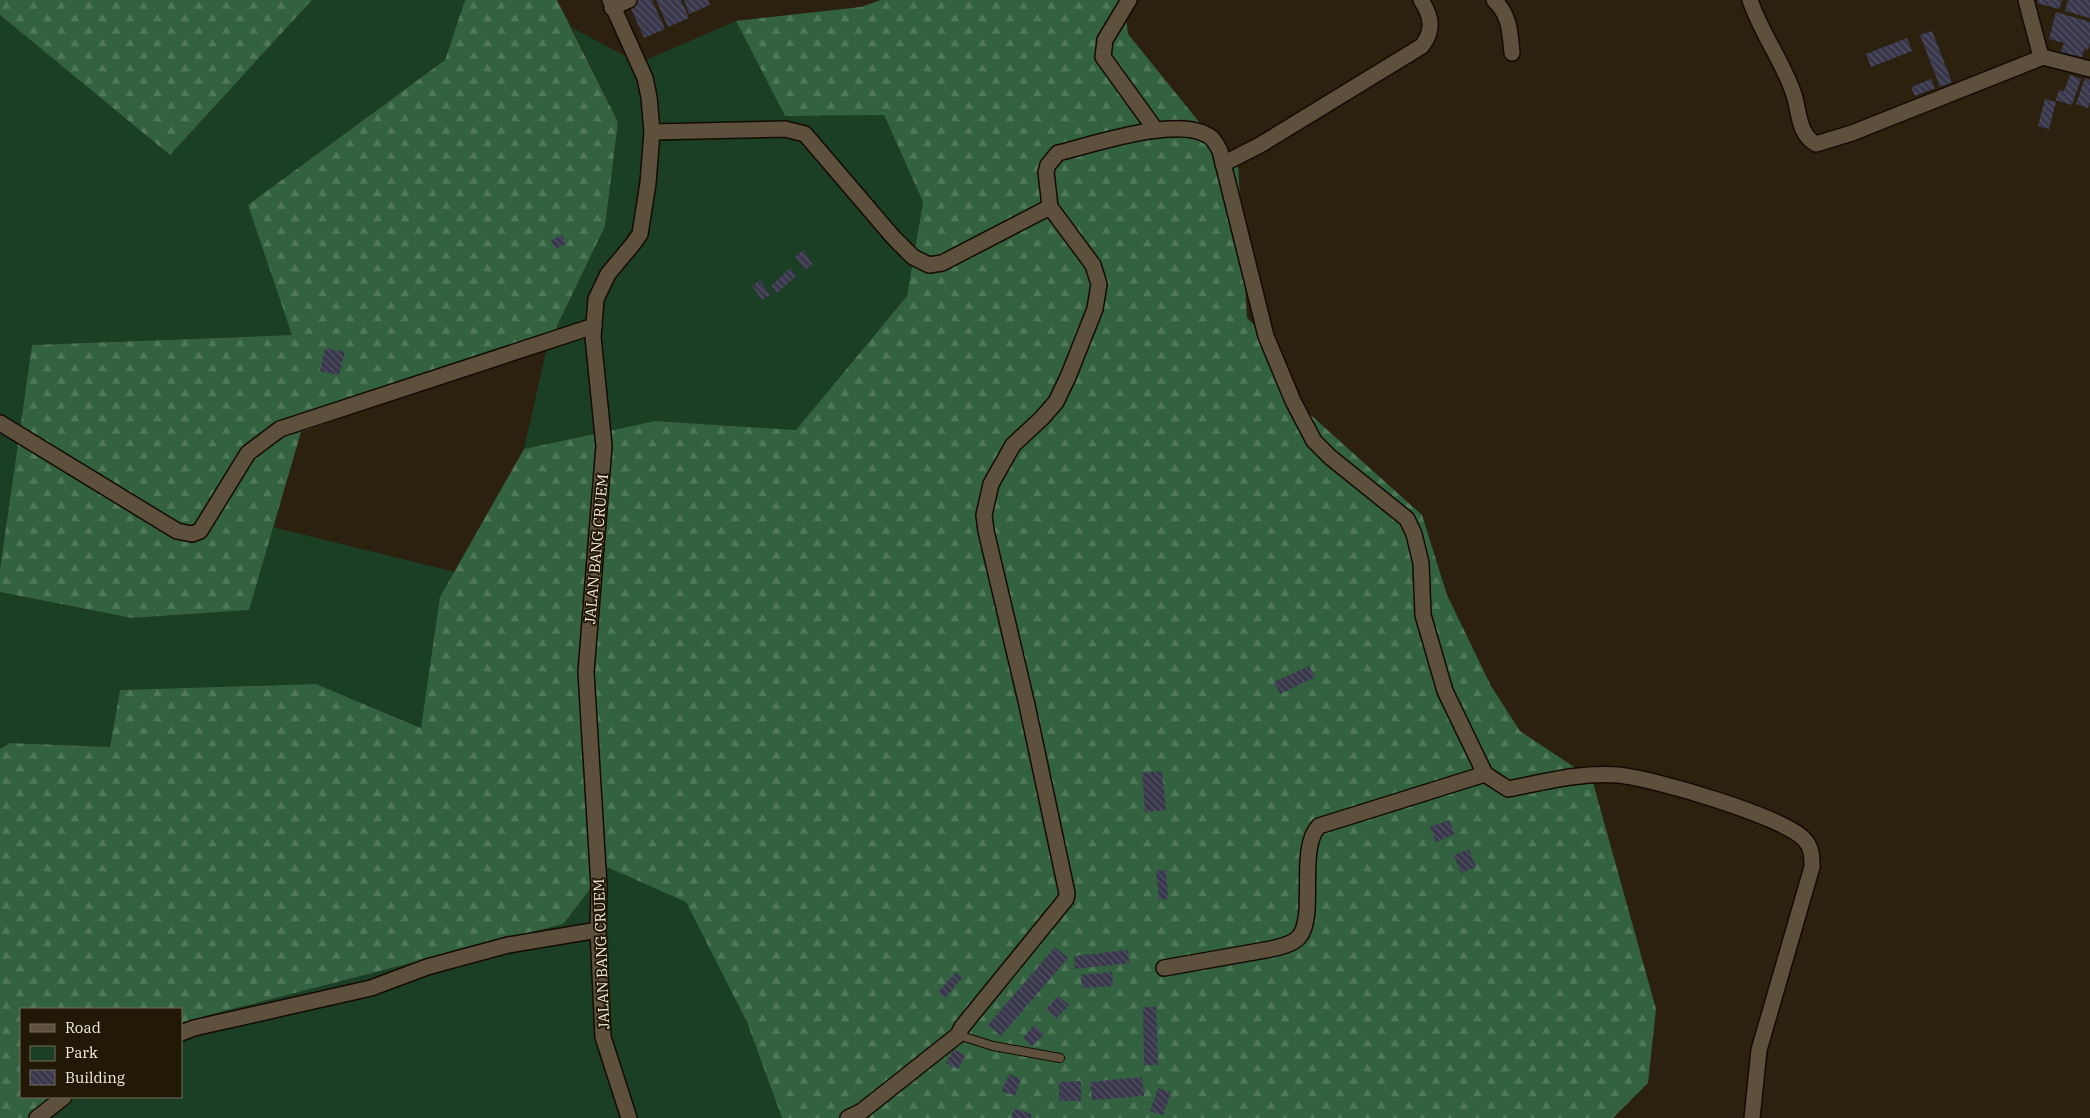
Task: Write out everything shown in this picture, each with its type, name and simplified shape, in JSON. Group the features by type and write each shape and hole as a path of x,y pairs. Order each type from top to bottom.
{"street":[{"path":"611,4 629,0"},
{"path":"1130,0 1105,40 1103,57 1155,129"},
{"path":"1223,164 1260,145 1422,46 1430,35 1430,23 1422,0"},
{"path":"1494,0 1500,6 1510,25 1512,53"},
{"path":"1750,0 1758,25 1794,93 1800,121 1807,138 1816,144 1852,133 2043,57 2090,69"},
{"path":"2026,0 2040,53 2043,57"},
{"name":"JALAN BANG CRUEM","path":"611,4 637,58 644,78 649,97 652,132 648,183 640,234 608,274 596,299 592,337 604,446 586,672 599,886 598,930 603,1038 629,1118"},
{"path":"848,1118 862,1111 958,1035 962,1027 998,981 1066,899 1067,893 984,515 991,484 1013,445 1056,402 1095,309 1099,284 1093,265 1050,207 1046,172 1048,164 1058,153 1155,129 1182,128 1208,135 1216,143 1223,164 1266,336 1293,401 1314,441 1330,457 1407,519 1414,534 1422,563 1423,615 1442,681 1485,774 1508,789 1575,777 1618,775 1672,786 1775,821 1805,840 1812,854 1812,867 1760,1050 1752,1118"},
{"path":"652,132 792,130 809,136 894,237 913,257 929,265 942,263 1050,207"},
{"path":"0,423 177,531 192,534 200,531 248,453 280,429 594,326"},
{"path":"1164,968 1271,949 1288,944 1299,937 1305,921 1313,832 1320,826 1485,774"},
{"path":"182,1033 194,1028 371,988 427,967 508,946 598,930"},
{"path":"37,1118 63,1098"}],"lane":[{"path":"958,1035 993,1046 1060,1058"}],"green space":[{"path":"0,0 312,0 170,155 0,15"},
{"path":"312,0 465,0 445,60 248,205 293,335 32,345 0,569 0,15 170,155"},
{"path":"465,0 557,0 618,122 605,226 547,347 301,432 249,610 132,618 0,592 0,569 32,345 292,335 248,205 445,60"},
{"path":"881,0 1124,0 1128,34 1216,143 1238,165 1247,318 1266,336 1304,409 1422,515 1447,595 1491,686 1520,731 1592,779 1656,1009 1648,1083 1613,1118 782,1118 747,1022 686,902 607,867 563,924 205,1016 182,1028 182,1008 20,1008 20,1098 69,1098 46,1118 0,1118 0,749 10,743 110,747 120,690 316,684 421,728 440,597 524,449 655,421 796,430 907,296 923,202 884,115 785,116 736,21 861,7"},
{"path":"736,21 785,116 884,115 923,202 907,296 796,430 655,421 524,449 547,347 605,226 618,122 572,28 639,63"},
{"path":"273,527 455,572 440,597 422,728 316,684 120,690 110,747 10,743 0,749 0,592 132,618 249,610"},
{"path":"607,866 686,901 747,1022 782,1118 47,1118 69,1098 182,1098 182,1028 205,1016 563,924"}],"building":[{"path":"638,0 652,0 665,29 644,38 629,4"},
{"path":"656,0 681,0 689,18 668,27"},
{"path":"684,0 708,0 710,5 689,14"},
{"path":"2038,0 2062,0 2059,9 2037,3"},
{"path":"2068,0 2090,0 2090,18 2065,11"},
{"path":"2056,12 2090,22 2090,43 2088,50 2084,49 2082,57 2061,52 2064,43 2049,39"},
{"path":"1932,31 1952,82 1940,87 1920,35"},
{"path":"1907,38 1912,51 1871,67 1866,54"},
{"path":"2070,75 2081,79 2072,105 2056,100 2059,90 2064,91"},
{"path":"2085,78 2090,80 2088,108 2076,104"},
{"path":"1931,79 1935,88 1915,96 1911,87"},
{"path":"2045,99 2056,102 2049,129 2038,126"},
{"path":"562,235 566,244 555,249 551,240"},
{"path":"803,250 813,264 805,270 795,257"},
{"path":"790,268 796,276 777,293 771,286"},
{"path":"760,280 770,295 762,300 752,286"},
{"path":"325,348 345,352 339,375 320,371"},
{"path":"1309,666 1315,677 1280,694 1274,682"},
{"path":"1162,771 1166,810 1145,812 1142,773"},
{"path":"1449,820 1455,834 1436,842 1430,827"},
{"path":"1469,849 1476,867 1461,873 1454,855"},
{"path":"1166,870 1168,899 1159,900 1156,871"},
{"path":"1055,947 1068,958 1001,1036 988,1025"},
{"path":"1128,950 1129,963 1075,969 1074,956"},
{"path":"956,972 962,978 945,998 938,992"},
{"path":"1112,972 1113,986 1082,988 1081,975"},
{"path":"1058,996 1069,1005 1056,1019 1046,1009"},
{"path":"1143,1007 1156,1007 1158,1065 1144,1065"},
{"path":"1034,1025 1044,1034 1032,1046 1023,1038"},
{"path":"954,1049 965,1056 958,1069 946,1063"},
{"path":"1009,1074 1021,1079 1015,1096 1002,1091"},
{"path":"1142,1077 1144,1096 1092,1100 1090,1082"},
{"path":"1081,1081 1081,1101 1059,1101 1059,1082"},
{"path":"1158,1088 1171,1092 1163,1115 1150,1111"},
{"path":"1014,1109 1032,1114 1031,1118 1011,1118"}]}
